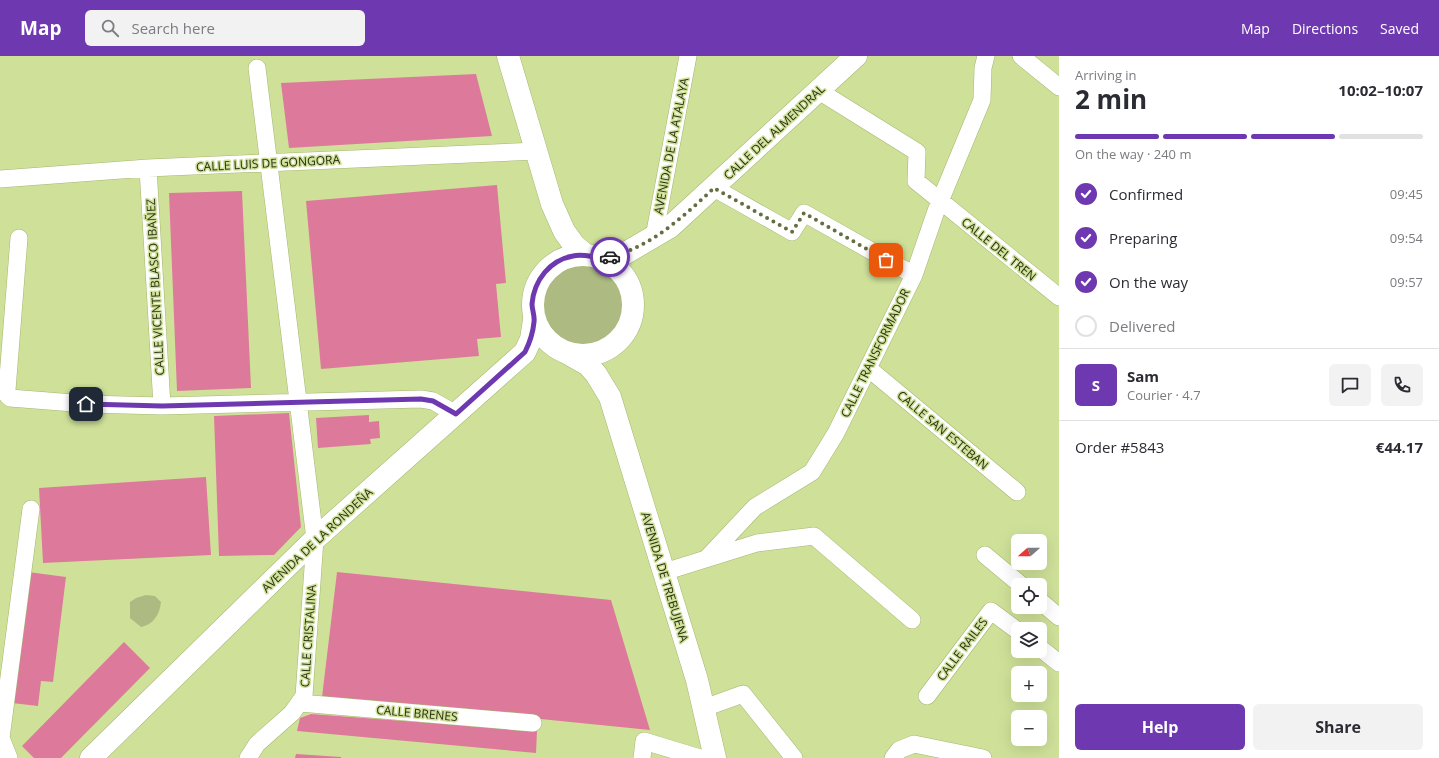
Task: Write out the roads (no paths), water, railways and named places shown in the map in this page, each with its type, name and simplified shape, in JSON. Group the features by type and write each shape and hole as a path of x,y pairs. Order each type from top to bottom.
{"street":[{"path":"508,56 552,204 564,231 574,245 616,267 625,278 629,287 633,307 630,322 623,335 616,343 599,353 584,356 568,353 553,346 542,335 534,320 532,305 534,290 541,276 552,265 562,259 574,255 595,257"},
{"name":"AVENIDA DE LA ATALAYA","path":"654,237 688,56"},
{"name":"CALLE DEL ALMENDRAL","path":"595,257 624,254 670,227 856,56"},
{"name":"CALLE TRANSFORMADOR","path":"708,557 755,507 812,472 836,433 914,275 940,200 982,100 983,68 986,56"},
{"path":"1021,56 1059,87"},
{"name":"CALLE CRISTALINA","path":"248,758 257,744 292,713 304,696 315,539 257,68"},
{"name":"CALLE DEL TREN","path":"818,91 917,152 916,181 1059,297"},
{"name":"CALLE LUIS DE GONGORA","path":"0,179 148,168 537,151"},
{"name":"CALLE VICENTE BLASCO IBAÑEZ","path":"148,168 162,406"},
{"path":"714,188 792,232 804,213 914,275"},
{"path":"552,204 551,220 556,240 555,254 552,265"},
{"path":"629,287 635,269 651,246 654,237"},
{"path":"19,238 7,390 7,394 10,398 86,404 162,406 421,399 433,401 456,414"},
{"name":"AVENIDA DE LA RONDEÑA","path":"90,758 315,539 525,352 531,339 534,320"},
{"name":"AVENIDA DE TREBUJENA","path":"610,397 610,363 616,343"},
{"name":"AVENIDA DE TREBUJENA","path":"568,353 588,365 596,374 610,397 704,708 715,758"},
{"name":"CALLE SAN ESTEBAN","path":"868,368 1017,492"},
{"path":"9,758 1,738 31,509"},
{"path":"664,572 708,557 757,543 814,536 912,620"},
{"path":"985,555 1013,578"},
{"path":"1047,607 1059,617"},
{"name":"CALLE RAILES","path":"928,696 991,611 1011,626"},
{"path":"1047,654 1059,663"},
{"path":"704,708 743,694 794,758"},
{"name":"CALLE BRENES","path":"300,703 534,723"},
{"path":"642,758 644,741 700,758"},
{"path":"896,754 914,744 983,758"}]}
